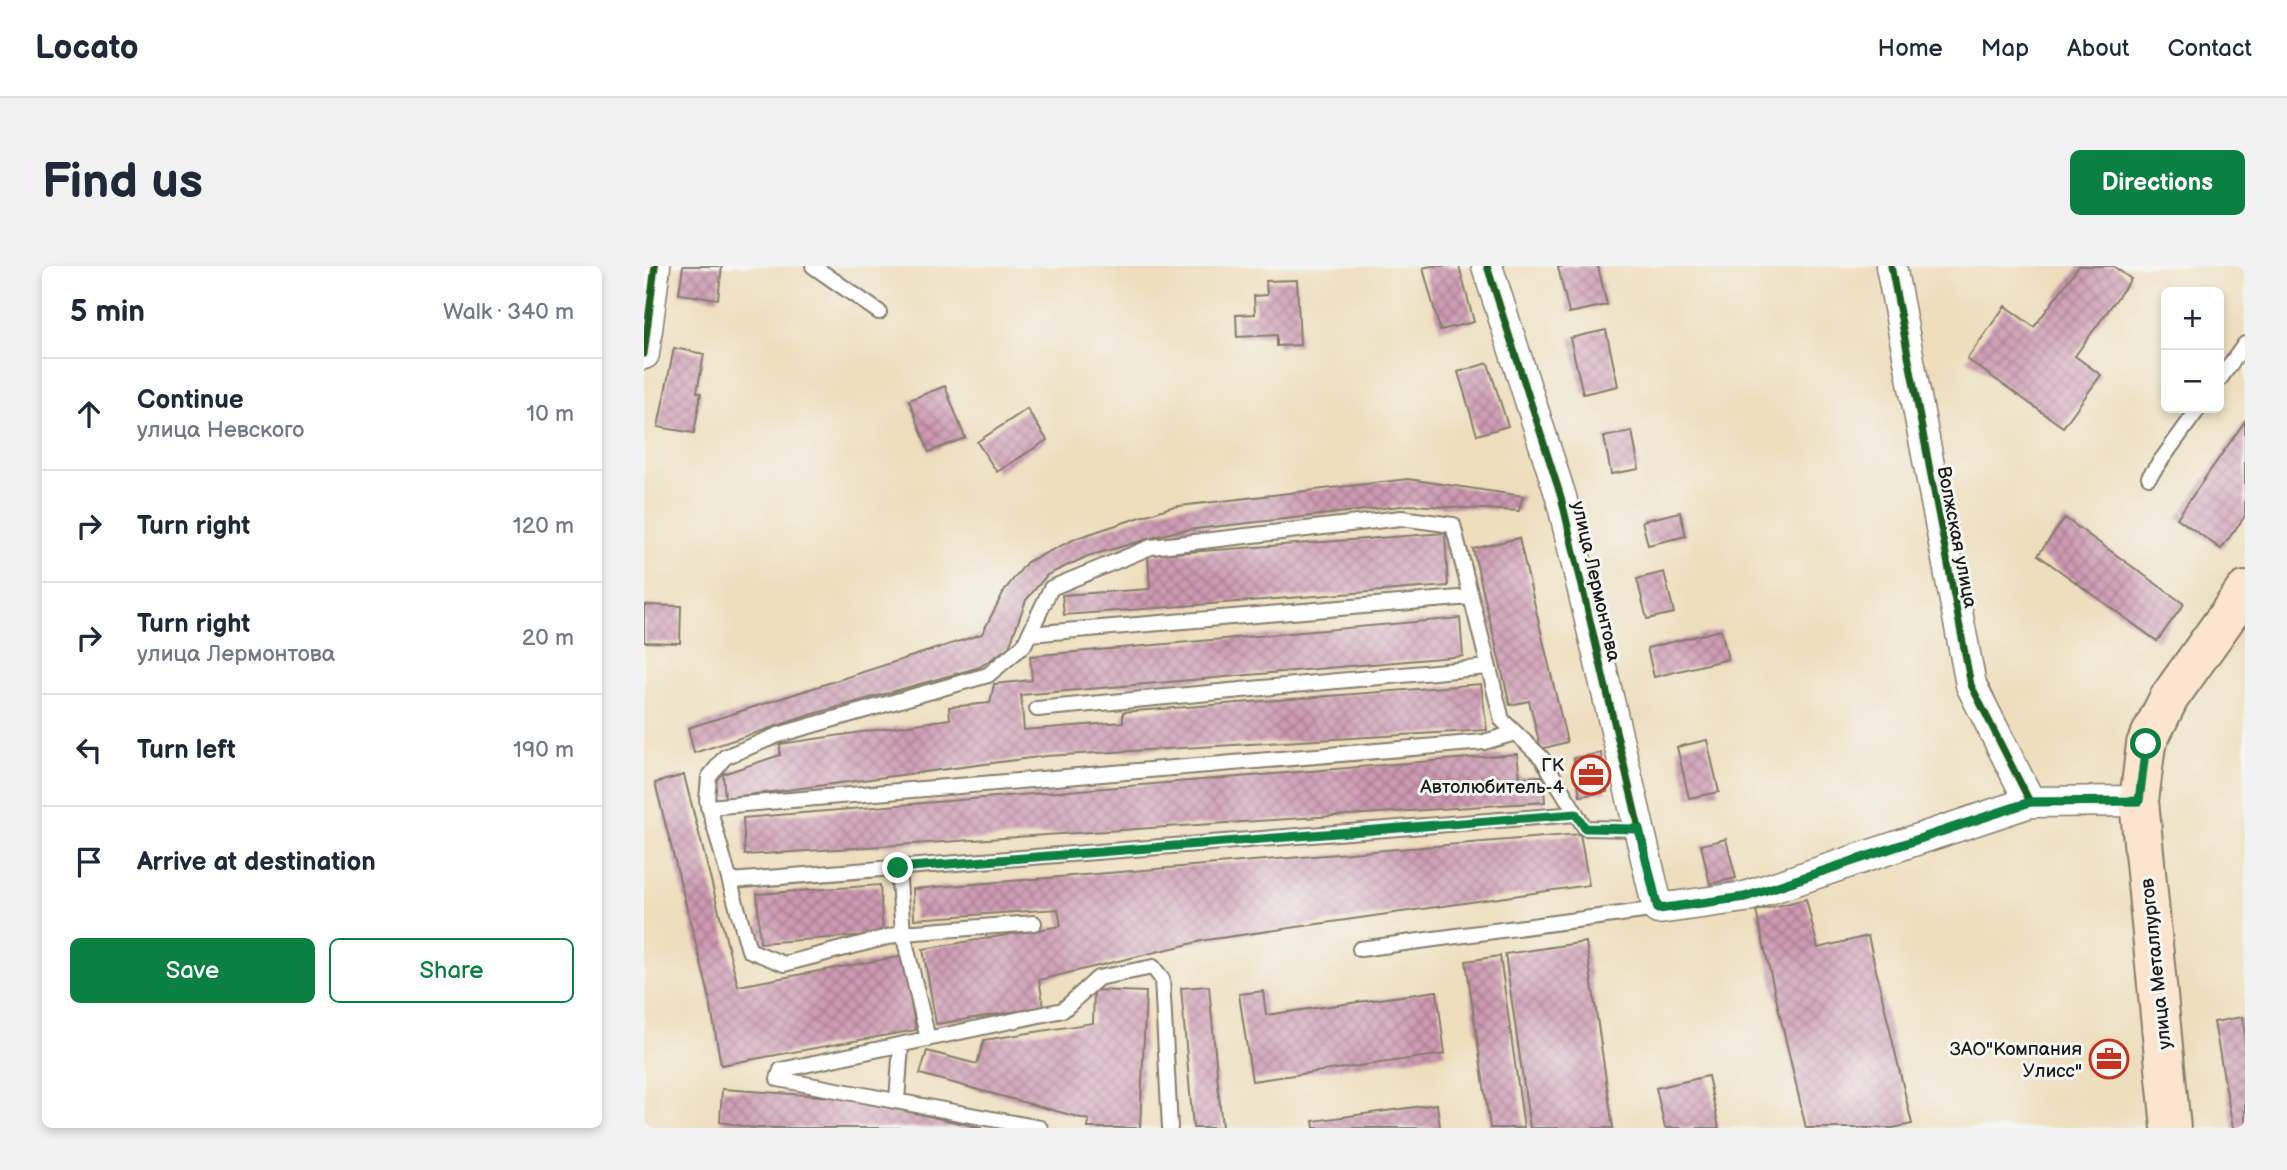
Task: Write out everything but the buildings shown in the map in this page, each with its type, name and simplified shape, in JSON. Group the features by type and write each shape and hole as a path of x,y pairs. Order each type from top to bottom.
{"main road":[{"name":"улица Металлургов","path":"2171,1128 2139,801 2146,744 2169,698 2245,592"}],"street":[{"path":"644,354 655,266"},
{"name":"улица Лермонтова","path":"1487,266 1561,497 1658,909"},
{"name":"Волжская улица","path":"1891,266 1971,685 2030,802"},
{"path":"1658,909 1745,897 2030,802 2139,801"}],"lane":[{"path":"813,266 879,312"},
{"path":"2224,373 2245,344"},
{"path":"2149,477 2195,413"},
{"path":"1034,923 903,933 784,964 749,950 706,800 709,777 726,757 779,735 988,675 1024,645 1051,589 1151,547 1401,518 1453,525 1502,720 1542,758 1585,828 1639,829"},
{"path":"1029,634 1471,597"},
{"path":"1037,709 1488,667"},
{"path":"708,807 1484,742 1515,733"},
{"path":"730,881 1576,814"},
{"path":"898,868 903,933 928,1039"},
{"path":"1360,949 1658,909"},
{"path":"1040,1128 778,1079 781,1070 1063,1010 1098,978 1153,967 1162,979 1170,1128"},
{"path":"897,1101 901,1045"}],"cycle path":[{"path":"644,354 655,266"},
{"path":"1487,266 1561,497 1658,909 1745,897 2030,802 2139,801"},
{"path":"1891,266 1971,685 2030,802"}],"place":[{"name":"ГК Автолюбитель-4","path":"1591,775"},
{"name":"ЗАО\"Компания Улисс\"","path":"2109,1059"}],"route":[{"path":"898,868 1576,814 1585,828 1639,829 1658,909 1745,897 2030,802 2139,801 2146,744"}]}
